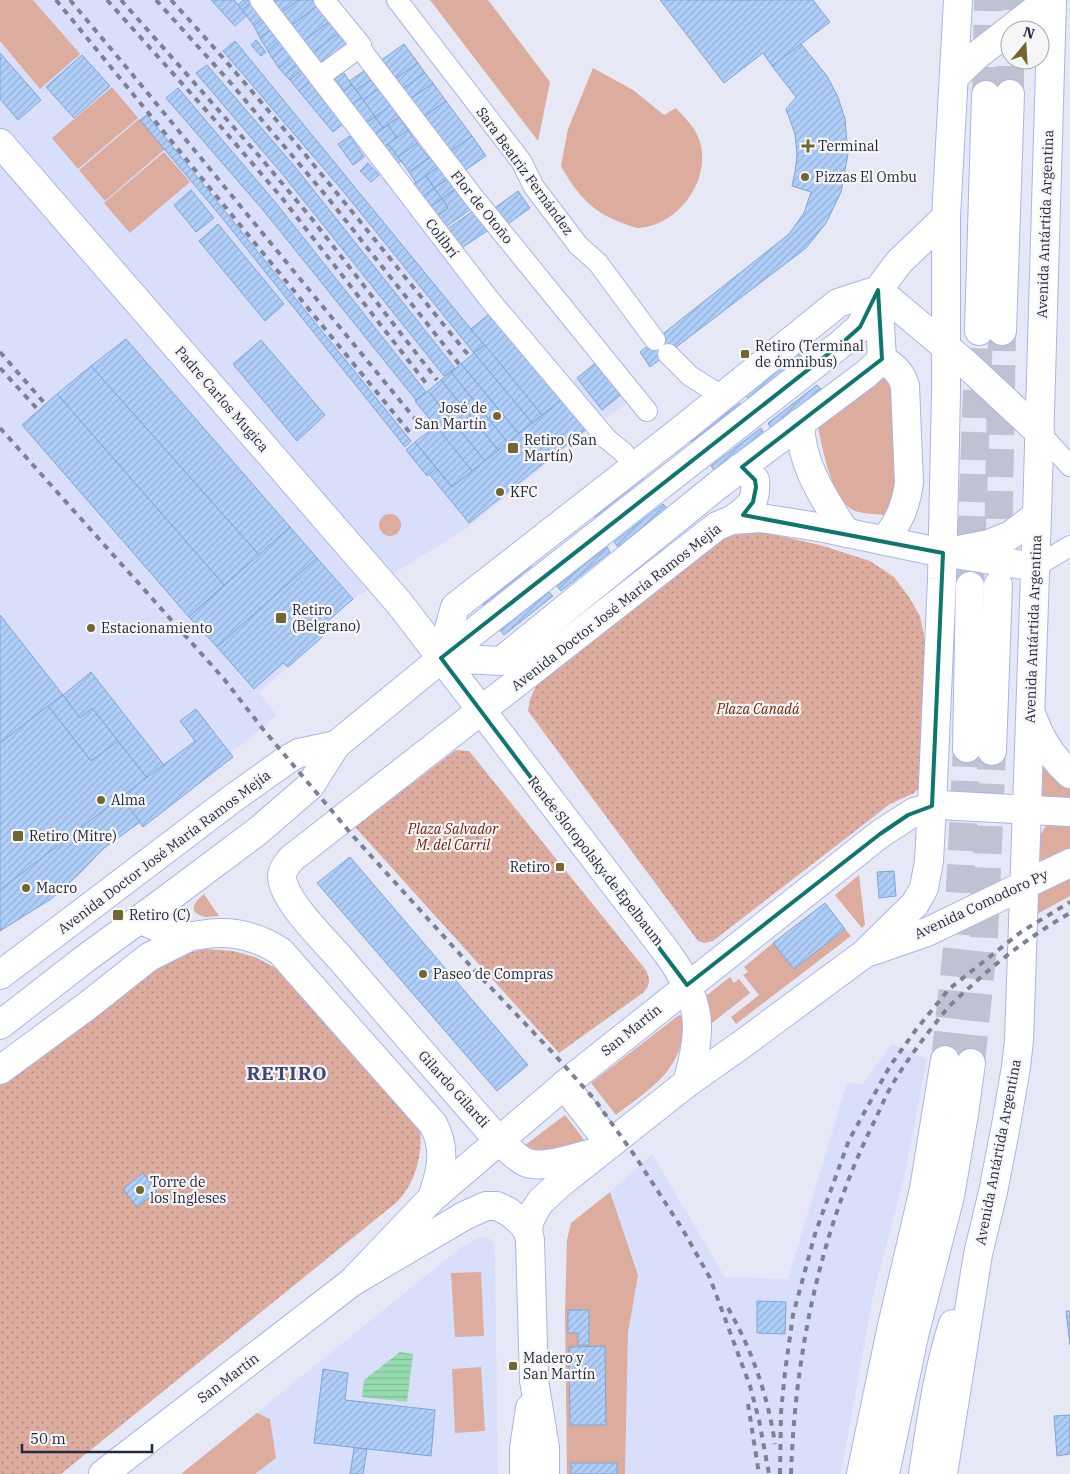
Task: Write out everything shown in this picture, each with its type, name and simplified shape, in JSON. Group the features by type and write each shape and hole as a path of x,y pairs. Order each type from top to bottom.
{"main road":[{"path":"545,1474 545,1448 534,1380 531,1248 528,1231 529,1222 542,1201 605,1147 687,1083 864,954 915,904 922,894 928,870 932,806 942,553 946,346 946,217 958,0"},
{"path":"955,76 976,56 1048,0"},
{"name":"Avenida Antártida Argentina","path":"943,1474 978,1254 993,1192 1016,1067 1019,1040 1040,433 1060,78 1052,0"},
{"path":"991,331 998,95"},
{"name":"Padre Carlos Mugica","path":"0,143 381,581 441,658"},
{"name":"Avenida Doctor José María Ramos Mejía","path":"0,1024 258,831 310,786 336,745 441,658 842,343 860,327 878,290 899,262 946,217"},
{"path":"441,658 455,607 838,303 878,290"},
{"path":"878,290 946,346 1040,433"},
{"path":"878,290 882,359 892,365 898,372 903,378 905,386 909,483 902,514 884,541"},
{"name":"Avenida Doctor José María Ramos Mejía","path":"441,658 500,661 740,468 866,374 882,359"},
{"path":"800,423 800,439 804,456 820,490 846,533"},
{"path":"732,520 750,507 754,498 755,480 740,468"},
{"name":"Avenida Doctor José María Ramos Mejía","path":"282,878 283,870 292,859 717,526 732,520 761,518 942,553 988,544 1011,535 1037,515"},
{"path":"942,553 1036,567"},
{"path":"970,586 980,749 998,585"},
{"name":"Renée Slotopolsky de Epelbaum","path":"441,658 676,965 687,985 695,1007 698,1033 696,1051 687,1083"},
{"path":"1030,713 1045,745 1057,763 1070,774"},
{"name":"Avenida Doctor José María Ramos Mejía","path":"0,975 232,799 288,760 299,753 336,745"},
{"path":"932,806 947,805 1070,812"},
{"name":"San Martín","path":"352,1282 432,1198 564,1085 687,985 880,834 908,815 932,806"},
{"name":"Avenida Comodoro Py","path":"864,954 927,932 1070,863"},
{"name":"Gilardo Gilardi","path":"282,878 285,890 308,921 498,1140"},
{"path":"139,919 172,933 191,936"},
{"path":"137,968 145,940 139,919"},
{"name":"Gilardo Gilardi","path":"191,936 232,933 265,942 280,950 415,1101 498,1140"},
{"path":"0,1070 87,1006 149,957 191,936"},
{"path":"861,1474 891,1330 924,1189 945,1060"},
{"path":"884,1474 914,1336 950,1196 972,1063"},
{"path":"564,1085 605,1147"},
{"path":"415,1101 433,1124 440,1141 441,1168 432,1198"},
{"path":"498,1140 519,1158 534,1164 550,1163 605,1147"},
{"name":"San Martín","path":"103,1474 352,1282 464,1216 486,1206 497,1206 504,1208 520,1221 528,1231"},
{"name":"Avenida Antártida Argentina","path":"923,1474 944,1351 978,1254"},
{"path":"524,1474 524,1448 534,1380"}],"street":[{"name":"Colibrí","path":"260,0 489,299 607,439 623,452 634,466"},
{"name":"Flor de Otoño","path":"324,0 360,45 474,199 647,411"},
{"name":"Sara Beatriz Fernández","path":"397,0 521,161 534,187 578,245 598,263 662,347 690,376 722,396"},
{"path":"319,77 360,47"},
{"path":"1040,433 1070,466"},
{"path":"1036,567 1070,546"}],"highlighted area":[{"path":"878,290 882,359 742,467 755,480 756,487 753,502 743,515 943,553 932,806 908,815 880,834 687,985 441,658 842,343 860,327"}],"shaded area":[{"path":"0,0 248,0 561,391 598,359 632,400 592,427 467,528 353,599 328,621 333,626 259,693 277,715 143,827 138,822 0,930"},
{"path":"892,1044 927,1059 904,1178 873,1296 841,1474 625,1474 628,1333 638,1275 610,1192 652,1154 725,1277 788,1279 847,1083 863,1084"},
{"path":"479,1237 491,1239 495,1252 498,1474 181,1474 460,1248"},
{"path":"400,1352 413,1354 407,1402 362,1397 364,1380"}],"green space":[{"path":"0,0 33,0 80,54 40,89 0,41"},
{"path":"430,0 488,0 550,82 538,141"},
{"path":"593,68 633,90 664,115 676,108 696,132 700,142 702,156 701,171 689,198 667,219 654,225 635,228 604,214 587,202 573,186 561,166 568,129"},
{"path":"112,87 138,118 78,169 52,138"},
{"path":"139,119 165,149 105,201 79,170"},
{"path":"164,152 190,182 130,233 104,203"},
{"path":"887,377 893,377 899,489 885,515 867,514 851,509 838,493 828,471 818,427 840,400"},
{"path":"390,514 398,517 401,525 398,533 390,536 382,533 379,525 382,517"},
{"name":"Plaza Canadá","path":"758,531 820,545 870,561 894,577 909,597 920,616 925,640 919,788 914,793 890,804 713,941 705,943 698,941 528,711 530,699 536,686 723,538 734,533"},
{"name":"Plaza Salvador M. del Carril","path":"456,750 469,751 648,975 649,983 644,992 559,1053 355,827"},
{"path":"1044,767 1070,788 1070,803 1040,797"},
{"path":"1048,824 1070,824 1070,854 1043,863 1038,856 1039,843 1041,835"},
{"path":"1070,873 1070,896 1037,914 1038,892"},
{"path":"859,875 865,925 862,928 835,895"},
{"path":"204,894 219,916 204,917 197,914 194,905"},
{"path":"845,929 851,936 736,1024 731,1017 759,995 743,975 748,972 744,967 773,943 794,969"},
{"path":"206,949 233,951 255,957 289,975 420,1127 421,1137 417,1167 409,1186 397,1202 61,1474 0,1474 0,1085 158,963"},
{"path":"730,977 734,983 739,979 750,993 708,1026 702,999"},
{"path":"679,1015 684,1017 683,1035 673,1064 643,1095 616,1115 591,1083"},
{"path":"565,1115 585,1141 565,1155 546,1159 524,1146"},
{"path":"610,1192 638,1275 628,1333 625,1474 567,1474 565,1313 567,1240 571,1223"},
{"path":"481,1272 484,1336 455,1337 451,1273"},
{"path":"481,1367 485,1431 455,1433 452,1369"},
{"path":"257,1413 270,1419 276,1458 255,1474 181,1474"}],"building":[{"path":"211,0 234,0 247,15 235,26"},
{"path":"243,0 253,0 242,10 238,5"},
{"path":"253,0 269,14 254,26 242,10"},
{"path":"274,0 298,0 281,13 272,2"},
{"path":"298,0 315,0 319,4 291,26 281,13"},
{"path":"660,0 813,0 830,22 772,66 763,53 724,83"},
{"path":"319,4 331,20 303,42 291,26"},
{"path":"269,14 277,24 260,38 254,26"},
{"path":"331,20 340,32 312,53 303,42"},
{"path":"277,24 285,35 268,51 260,38"},
{"path":"340,32 352,47 324,68 312,53"},
{"path":"285,35 291,42 272,58 268,51"},
{"path":"256,40 266,52 261,56 251,45"},
{"path":"235,41 484,345 474,353 343,191 223,51"},
{"path":"291,42 298,51 279,68 272,58"},
{"path":"404,44 418,63 394,80 380,61"},
{"path":"801,44 827,76 838,97 845,119 848,154 841,192 826,223 806,248 650,367 640,352 789,234 804,213 811,192 792,186 797,155 795,134 786,109 796,97 772,66"},
{"path":"298,51 304,59 285,75 279,68"},
{"path":"0,53 41,100 18,120 0,99"},
{"path":"82,55 110,86 74,118 46,87"},
{"path":"304,59 307,65 290,80 285,75"},
{"path":"418,63 425,73 401,90 394,80"},
{"path":"207,65 295,167 455,368 444,376 284,176 196,73"},
{"path":"307,65 316,77 299,91 290,80"},
{"path":"364,71 371,80 356,90 349,81"},
{"path":"344,73 352,85 344,91 335,79"},
{"path":"425,73 433,83 409,100 401,90"},
{"path":"316,77 350,118 333,132 299,91"},
{"path":"371,80 379,89 363,100 356,90"},
{"path":"433,83 446,101 422,118 409,100"},
{"path":"352,85 362,98 349,106 340,94"},
{"path":"178,88 275,202 426,392 416,400 263,210 166,98"},
{"path":"379,89 391,105 375,117 363,100"},
{"path":"362,98 375,117 363,125 349,106"},
{"path":"446,101 472,136 450,152 422,118"},
{"path":"391,105 399,117 383,128 375,117"},
{"path":"147,115 411,441 405,447 223,219 140,120"},
{"path":"375,117 383,128 371,137 363,125"},
{"path":"399,117 408,130 397,138 388,125"},
{"path":"388,125 397,138 380,150 371,137"},
{"path":"408,130 417,143 398,157 388,144"},
{"path":"350,136 364,157 353,165 338,144"},
{"path":"472,136 486,156 464,171 450,152"},
{"path":"417,143 429,158 409,172 398,157"},
{"path":"388,144 401,161 393,167 380,150"},
{"path":"431,157 438,167 416,183 409,172"},
{"path":"368,163 379,175 371,182 360,171"},
{"path":"438,167 448,179 434,188 426,176"},
{"path":"426,176 434,188 417,201 408,188"},
{"path":"448,179 456,188 442,199 434,188"},
{"path":"434,188 442,199 424,211 417,201"},
{"path":"456,188 471,209 443,229 435,218 448,208 442,199"},
{"path":"191,190 214,218 196,232 174,205"},
{"path":"518,191 530,208 504,227 492,210"},
{"path":"442,199 448,208 435,218 428,208"},
{"path":"473,211 487,231 457,251 443,232"},
{"path":"218,224 284,304 265,321 199,241"},
{"path":"494,310 565,397 542,415 471,329"},
{"path":"126,339 290,527 259,555 91,366"},
{"path":"261,340 325,415 297,441 233,364"},
{"path":"811,340 816,347 748,398 744,393"},
{"path":"485,345 542,415 532,423 474,353"},
{"path":"474,353 532,423 519,434 461,364"},
{"path":"598,361 623,393 602,410 577,378"},
{"path":"461,364 519,434 508,443 451,372"},
{"path":"91,366 259,555 224,585 57,394"},
{"path":"451,372 508,443 498,450 441,380"},
{"path":"441,380 498,450 485,461 428,391"},
{"path":"817,385 821,389 771,428 768,423"},
{"path":"428,391 485,461 472,471 415,401"},
{"path":"57,394 224,585 189,617 22,425"},
{"path":"565,397 589,427 469,523 429,474 436,468 452,487"},
{"path":"736,399 740,404 691,442 687,436"},
{"path":"436,426 472,471 452,487 415,442"},
{"path":"761,428 764,433 715,471 711,466"},
{"path":"415,442 436,468 427,476 406,450"},
{"path":"641,473 644,478 595,517 591,511"},
{"path":"663,504 667,508 618,547 614,542"},
{"path":"290,527 317,558 217,647 189,617"},
{"path":"607,547 610,552 561,591 557,586"},
{"path":"317,558 353,599 328,621 333,626 319,640 288,667 283,663 254,689 217,647"},
{"path":"528,560 532,566 483,605 479,599"},
{"path":"549,592 553,596 504,635 500,630"},
{"path":"0,615 63,695 0,743"},
{"path":"91,672 164,765 147,778 92,708 80,718 63,695"},
{"path":"63,695 80,718 92,708 118,741 91,761 48,706"},
{"path":"48,706 91,761 118,741 147,778 0,890 0,743"},
{"path":"196,709 233,757 143,827 121,797 195,741 180,721"},
{"path":"121,797 140,822 103,849 51,899 0,931 0,890"},
{"name":"Paseo de Compras","path":"350,857 528,1065 497,1091 317,883"},
{"path":"894,871 896,896 879,898 877,872"},
{"path":"825,903 845,929 794,969 773,943"},
{"name":"Torre de los Ingleses","path":"143,1173 157,1191 137,1207 123,1189"},
{"path":"757,1301 786,1302 785,1334 757,1333"},
{"path":"568,1310 589,1310 589,1345 578,1345 578,1333 568,1333"},
{"path":"1066,1311 1070,1311 1070,1345"},
{"path":"605,1346 606,1425 570,1425 569,1347"},
{"path":"323,1369 348,1373 345,1400 435,1410 431,1456 314,1443"},
{"path":"1070,1415 1070,1454 1057,1456 1054,1416"},
{"path":"354,1448 367,1449 363,1474 350,1474"},
{"path":"571,1463 617,1463 617,1474 571,1474"}],"tunnel":[{"path":"986,95 988,0"},
{"path":"1010,0 1010,94"},
{"path":"970,586 979,331"},
{"path":"998,561 1002,331"},
{"path":"945,1060 957,948 967,748"},
{"path":"971,1063 984,938 992,751"}],"railway":[{"path":"56,0 411,434"},
{"path":"70,0 420,425"},
{"path":"107,0 282,198 429,387"},
{"path":"121,0 260,157 312,219 437,380"},
{"path":"156,0 229,81 328,198 459,364"},
{"path":"171,0 286,131 470,357"},
{"path":"0,352 47,406"},
{"path":"0,368 40,412"},
{"path":"0,428 224,679 262,728 353,836 595,1100 635,1156 683,1230 710,1278 750,1386 759,1420 769,1474"},
{"path":"780,1474 781,1412 793,1315 815,1234 849,1140 890,1066 949,989 1021,932 1070,902"},
{"path":"791,1474 798,1384 805,1339 825,1251 838,1207 854,1165 886,1096 913,1053 952,1004 1006,956 1070,913"},
{"path":"728,1308 737,1324 758,1374 768,1408 775,1444"},
{"path":"748,1404 759,1474"}],"place":[{"name":"Terminal","path":"808,146"},
{"name":"Pizzas El Ombu","path":"805,177"},
{"name":"Retiro (Terminal de ómnibus)","path":"745,354"},
{"name":"José de San Martín","path":"497,416"},
{"name":"Retiro (San Martín)","path":"513,448"},
{"name":"KFC","path":"500,492"},
{"name":"Retiro (Belgrano)","path":"281,618"},
{"name":"Estacionamiento","path":"91,628"},
{"name":"Alma","path":"101,800"},
{"name":"Retiro (Mitre)","path":"18,836"},
{"name":"Retiro","path":"560,867"},
{"name":"Macro","path":"26,888"},
{"name":"Retiro (C)","path":"118,915"},
{"name":"Paseo de Compras","path":"423,974"},
{"name":"Torre de los Ingleses","path":"140,1190"},
{"name":"Madero y San Martín","path":"513,1366"}],"district":[{"name":"RETIRO","path":"287,1073"}]}
